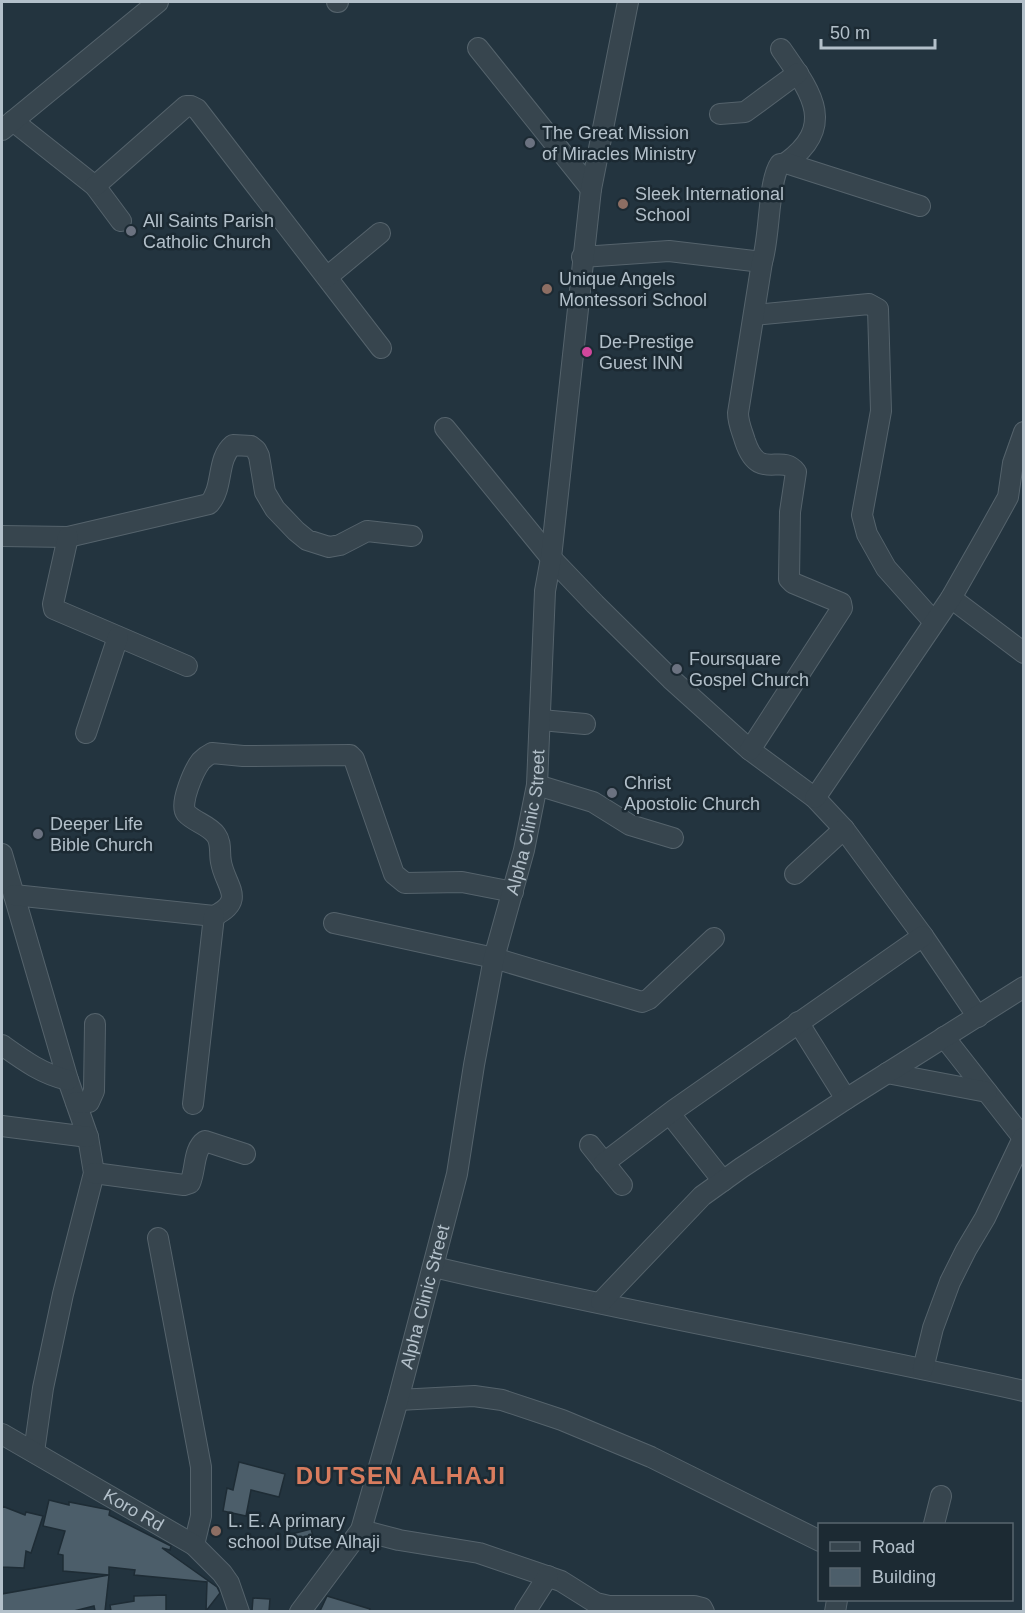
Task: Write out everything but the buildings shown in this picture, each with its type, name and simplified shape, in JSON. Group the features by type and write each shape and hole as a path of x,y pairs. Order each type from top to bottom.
{"street":[{"path":"121,221 95,186 7,126 158,2"},
{"name":"Alpha Clinic Street","path":"300,1611 361,1530 398,1400 457,1174 494,958 532,816 537,785 541,720 545,591 551,558 582,257 591,189 628,2"},
{"path":"478,48 591,189"},
{"path":"781,49 798,73 816,109 815,129 803,150 786,163"},
{"path":"720,114 745,112 798,73"},
{"path":"95,186 186,106 197,109 381,348"},
{"path":"750,750 842,608 841,603 793,583 789,579 790,512 796,472 789,466 762,464 754,460 738,423 762,262 766,250 775,176 780,164 786,163 920,206"},
{"path":"327,277 380,232"},
{"path":"582,257 669,251 762,262"},
{"path":"754,315 869,304 878,309 881,411 862,515 867,534 886,568 934,622"},
{"path":"445,428 551,558 671,679 750,750 815,798 844,829 923,936 978,1017"},
{"path":"815,798 951,598 1008,497 1013,463 1023,432"},
{"path":"2,536 68,537 209,504 216,493 225,454 233,445 251,446 256,450 265,492 275,508 307,540 328,546 340,545 367,531 412,536"},
{"path":"68,537 53,604 54,609 187,666"},
{"path":"951,598 1023,653"},
{"path":"86,733 118,637"},
{"path":"541,720 585,724"},
{"path":"14,895 214,916 225,909 233,895 221,866 220,842 214,832 187,814 183,807 184,798 200,762 212,753 243,756 350,754 354,759 394,874 398,879 405,883 462,882 513,892"},
{"path":"537,785 593,802 630,825 674,838"},
{"path":"795,874 844,829"},
{"path":"2,854 68,1080 88,1137 94,1173 63,1294 43,1388 34,1452"},
{"path":"193,1104 214,916"},
{"path":"334,923 494,958 642,1002 649,999 714,938"},
{"path":"604,1163 798,1022 923,936"},
{"path":"601,1302 702,1196 846,1099 1023,987"},
{"path":"798,1022 846,1099"},
{"path":"76,1102 84,1104 88,1102 94,1091 95,1024"},
{"path":"923,1369 933,1328 950,1282 985,1218 1023,1138 944,1037"},
{"path":"2,1045 37,1069 51,1076 68,1080"},
{"path":"887,1073 987,1092"},
{"path":"670,1114 723,1181"},
{"path":"2,1126 88,1137"},
{"path":"94,1173 184,1185 190,1183 194,1175 198,1151 205,1141 245,1154"},
{"path":"590,1145 622,1185"},
{"path":"158,1238 201,1467 201,1516 194,1545"},
{"path":"434,1266 532,1290 601,1302 1023,1391"},
{"path":"398,1400 474,1396 502,1400 562,1420 651,1457 818,1540"},
{"name":"Koro Rd","path":"2,1434 194,1545 229,1583 239,1611"},
{"path":"934,1523 941,1496"},
{"path":"361,1530 399,1540 468,1550 567,1583 596,1603 609,1606 694,1606 704,1611"},
{"path":"525,1611 548,1576"}],"place":[{"name":"The Great Mission of Miracles Ministry","path":"530,143"},
{"name":"Sleek International School","path":"623,204"},
{"name":"All Saints Parish Catholic Church","path":"131,231"},
{"name":"Unique Angels Montessori School","path":"547,289"},
{"name":"De-Prestige Guest INN","path":"587,352"},
{"name":"Foursquare Gospel Church","path":"677,669"},
{"name":"Christ Apostolic Church","path":"612,793"},
{"name":"Deeper Life Bible Church","path":"38,834"},
{"name":"L. E. A primary school Dutse Alhaji","path":"216,1531"}],"district":[{"name":"DUTSEN ALHAJI","path":"401,1475"}]}
